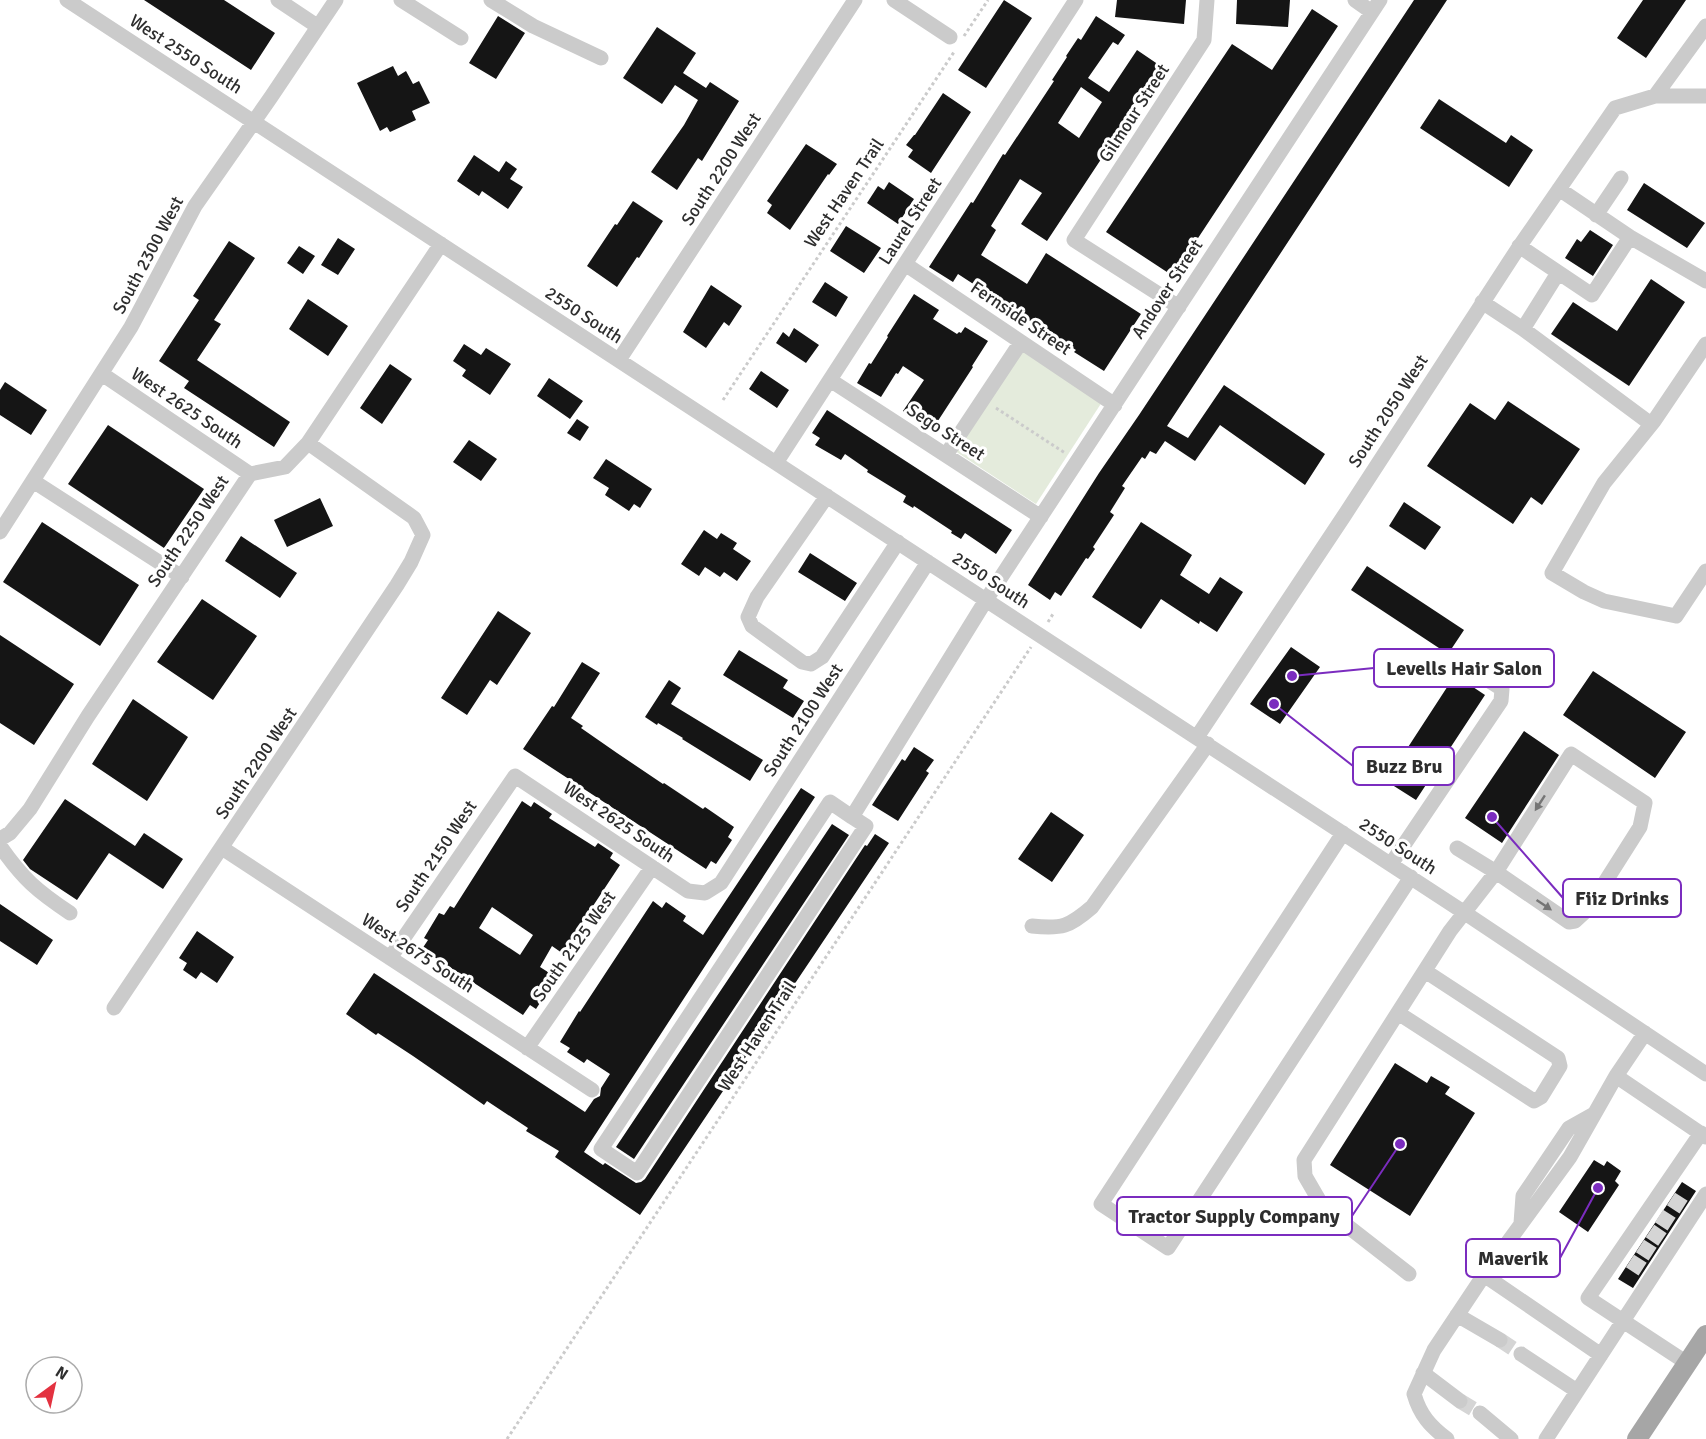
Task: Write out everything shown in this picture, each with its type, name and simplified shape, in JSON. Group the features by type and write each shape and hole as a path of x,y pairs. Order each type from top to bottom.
{"main road":[{"path":"1637,1439 1706,1335"}],"street":[{"name":"West 2550 South","path":"67,0 253,122"},
{"path":"278,0 317,26"},
{"name":"South 2300 West","path":"0,532 131,327 195,206 336,0"},
{"path":"401,0 461,38"},
{"path":"490,0 525,22 601,58"},
{"name":"South 2200 West","path":"619,360 855,0"},
{"path":"894,0 955,43"},
{"name":"Laurel Street","path":"776,463 1077,0"},
{"name":"Gilmour Street","path":"1179,307 1074,240 1204,40 1208,0"},
{"path":"1355,0 1376,6"},
{"name":"Andover Street","path":"852,817 986,600 1376,6"},
{"path":"1655,96 1706,26"},
{"path":"1655,96 1706,96"},
{"name":"South 2050 West","path":"1032,926 1055,928 1076,921 1092,907 1202,741 1519,246 1615,108 1655,96"},
{"name":"2550 South","path":"253,122 1343,832 1706,1074"},
{"path":"1596,215 1621,178"},
{"path":"1559,189 1630,237 1706,281"},
{"path":"1519,246 1592,295 1630,237"},
{"name":"South 2250 West","path":"0,839 10,833 30,809 88,716 250,474 285,467 308,443 441,244"},
{"name":"Fernside Street","path":"905,264 1115,405"},
{"path":"1523,329 1558,273"},
{"path":"1482,302 1523,329 1651,424"},
{"path":"945,455 1021,342"},
{"path":"1706,344 1651,424 1604,483 1552,573 1604,601 1676,616 1706,571"},
{"name":"West 2625 South","path":"102,374 250,474"},
{"name":"Sego Street","path":"830,380 1041,517"},
{"name":"South 2200 West","path":"114,1008 397,585 411,562 423,535 414,518 308,443"},
{"path":"33,481 182,577"},
{"path":"827,496 757,597 748,617 752,626 802,662 811,664 822,657 898,542"},
{"name":"South 2100 West","path":"705,893 721,883 928,562"},
{"path":"1391,864 1501,701 1502,689 1467,667"},
{"path":"1409,1274 1323,1207 1305,1176 1304,1160 1450,931 1496,872 1571,754 1645,803 1640,827 1588,909 1575,921 1569,922 1496,872 1456,848"},
{"name":"West 2625 South","path":"515,776 688,891 705,893"},
{"name":"South 2150 West","path":"390,958 515,776"},
{"path":"830,802 852,817 867,826 637,1173 601,1149 830,802"},
{"path":"1343,832 1101,1204 1168,1248 1411,877"},
{"path":"0,846 21,876 42,895 70,913"},
{"name":"West 2675 South","path":"222,848 592,1090"},
{"name":"South 2125 West","path":"527,1048 652,867"},
{"path":"1398,1013 1534,1101 1541,1097 1560,1066 1558,1058 1425,970"},
{"path":"1447,1439 1430,1424 1418,1408 1414,1394 1434,1350 1484,1275 1570,1157 1616,1076 1645,1033"},
{"path":"1616,1076 1703,1135 1624,1257 1588,1298 1687,1363"},
{"path":"1546,1439 1623,1321 1649,1274 1690,1212 1706,1194"},
{"path":"1484,1275 1601,1355"},
{"path":"1457,1315 1500,1340"},
{"path":"1521,1354 1577,1391"},
{"path":"1423,1373 1460,1401"},
{"path":"1480,1413 1511,1439"}],"path":[{"name":"West Haven Trail","path":"723,400 955,43 988,0"},
{"path":"996,408 1065,453"},
{"name":"West Haven Trail","path":"507,1439 1030,647"}],"green space":[{"path":"1021,350 1102,402 1036,504 955,451"}],"building":[{"path":"144,0 224,0 275,33 251,70"},
{"path":"1004,0 1032,18 986,88 958,70"},
{"path":"1117,0 1186,0 1184,24 1115,17"},
{"path":"1237,0 1290,0 1288,27 1236,24"},
{"path":"1414,0 1447,0 1167,426 1188,438 1224,385 1325,454 1305,485 1220,425 1195,461 1165,441 1156,454 1150,451 1145,459 1142,457 1122,486 1125,488 1110,512 1114,515 1093,547 1095,549 1088,559 1086,558 1061,596 1055,592 1050,600 1028,585 1099,473"},
{"path":"1643,0 1686,0 1646,58 1617,38"},
{"path":"1312,9 1338,26 1173,276 1106,232 1232,44 1272,70"},
{"path":"498,16 525,33 496,79 469,63"},
{"path":"1096,16 1125,35 1118,45 1113,42 1088,78 1109,92 1137,50 1162,67 1047,241 1021,224 1042,193 1020,179 991,226 996,230 981,255 1027,284 1046,253 1141,314 1104,371 1074,352 1076,350 958,274 953,282 929,267 1054,81 1052,80 1078,38 1081,40","holes":["1081,87 1102,102 1079,138 1058,123"]},
{"path":"657,27 696,53 683,73 706,88 710,82 739,101 702,161 698,158 677,190 651,172 684,125 698,100 675,85 662,104 623,78"},
{"path":"393,66 398,76 406,71 413,84 419,81 430,103 412,111 416,120 390,132 387,127 380,131 357,83"},
{"path":"943,93 971,112 931,173 908,157 913,150 906,145"},
{"path":"1439,99 1506,143 1511,135 1533,150 1509,187 1420,128"},
{"path":"806,144 837,164 790,230 767,213 772,205 767,201"},
{"path":"474,155 499,172 506,161 517,169 510,179 523,187 508,209 482,191 479,196 457,181"},
{"path":"889,182 914,199 898,224 867,203 878,186 884,190"},
{"path":"1644,183 1705,223 1687,248 1627,210"},
{"path":"633,201 663,221 617,287 587,266"},
{"path":"846,226 881,248 864,273 830,251"},
{"path":"1590,230 1613,245 1593,276 1565,258 1577,239 1581,242"},
{"path":"338,238 355,249 338,275 321,265"},
{"path":"229,241 255,258 214,320 221,324 197,360 290,422 274,447 184,388 189,381 159,361 199,300 193,296"},
{"path":"299,246 315,256 303,274 287,263"},
{"path":"1651,279 1685,302 1629,386 1551,334 1573,302 1617,331"},
{"path":"825,282 848,297 836,317 812,302"},
{"path":"711,285 742,306 729,326 724,322 706,348 683,332"},
{"path":"914,294 939,310 933,319 957,334 961,333 965,327 988,341 932,430 903,411 924,380 903,366 881,397 857,383"},
{"path":"308,299 348,326 328,356 289,329"},
{"path":"794,328 819,345 806,363 776,343 783,332 789,337"},
{"path":"464,344 481,355 486,348 511,364 490,395 462,376 466,370 453,361"},
{"path":"390,364 412,379 382,424 360,408"},
{"path":"761,371 789,390 777,408 749,389"},
{"path":"549,378 583,401 570,419 537,396"},
{"path":"5,382 47,410 31,435 0,415 0,390"},
{"path":"1508,401 1580,449 1542,505 1531,497 1513,524 1427,466 1470,403 1495,420"},
{"path":"827,410 1012,530 996,554 965,533 961,539 914,506 913,508 903,502 906,496 867,472 868,470 845,454 841,460 815,445 820,438 812,433"},
{"path":"577,419 589,427 580,441 567,433"},
{"path":"108,425 204,489 164,548 68,484"},
{"path":"469,440 497,459 481,481 453,462"},
{"path":"606,459 652,489 640,508 634,504 629,511 605,495 609,488 593,478"},
{"path":"320,498 333,526 287,547 274,520"},
{"path":"1404,502 1441,527 1425,550 1389,526"},
{"path":"42,522 139,585 100,646 3,582"},
{"path":"1141,522 1192,555 1180,575 1209,594 1220,577 1243,592 1217,632 1200,621 1199,624 1161,599 1141,629 1092,597"},
{"path":"704,530 717,539 721,533 737,543 733,549 751,561 737,581 724,572 720,577 705,567 699,576 681,564"},
{"path":"241,536 297,573 280,598 225,561"},
{"path":"810,553 857,583 845,601 798,572"},
{"path":"1367,566 1464,630 1448,654 1351,590"},
{"path":"202,599 257,636 213,700 157,662"},
{"path":"498,611 531,633 497,685 490,680 467,715 441,698"},
{"path":"0,635 74,684 34,745 0,723"},
{"path":"1291,647 1320,667 1280,724 1250,704"},
{"path":"739,650 788,680 783,688 804,701 793,718 723,675"},
{"path":"582,662 600,673 571,718 583,726 581,728 663,784 703,809 705,807 734,827 728,837 732,840 716,864 711,861 706,869 523,749 552,706 554,707"},
{"path":"1593,671 1686,732 1655,778 1563,715"},
{"path":"1455,675 1485,695 1416,800 1386,781"},
{"path":"669,680 681,688 671,704 763,760 750,781 683,738 645,717"},
{"path":"133,699 188,737 147,801 92,764"},
{"path":"1524,731 1559,755 1502,843 1465,818"},
{"path":"914,747 934,760 926,771 929,773 898,821 872,805 902,759 905,761"},
{"path":"801,788 815,797 584,1152 603,1165 605,1163 636,1183 645,1179 865,845 867,846 875,834 889,843 640,1215 555,1157 559,1151 526,1131 528,1128 487,1101 484,1105 413,1056 378,1033 376,1035 346,1014 374,973 585,1112 594,1099 600,1096 601,1088 610,1074 587,1059 584,1063 567,1052 570,1048 560,1042 579,1011 653,901 662,908 666,902 686,916 683,921 703,935"},
{"path":"65,799 135,846 144,833 183,859 163,889 109,853 77,900 30,869 23,860"},
{"path":"522,801 531,807 534,802 552,814 549,818 595,847 598,843 613,853 610,858 620,865 562,953 552,946 540,967 551,974 541,988 547,992 536,1009 530,1005 523,1015 422,949 428,940 424,938 439,913 444,915 450,906 454,908","holes":["492,907 533,935 520,955 479,928"]},
{"path":"1051,812 1084,835 1052,882 1018,859"},
{"path":"832,824 849,835 634,1159 616,1147"},
{"path":"0,904 53,940 37,965 0,941"},
{"path":"197,931 234,957 217,983 201,972 196,979 183,970 187,963 179,958"},
{"path":"1395,1063 1427,1083 1431,1076 1450,1087 1445,1094 1475,1113 1410,1216 1330,1165"},
{"path":"1594,1160 1604,1166 1607,1161 1621,1171 1615,1181 1619,1185 1588,1232 1559,1212"},
{"path":"1682,1182 1696,1191 1633,1288 1618,1279"}],"tunnel":[{"path":"1671,1199 1688,1210"},
{"path":"1659,1216 1676,1227"},
{"path":"1650,1231 1666,1242"},
{"path":"1640,1246 1657,1257"},
{"path":"1630,1261 1647,1272"},
{"path":"1500,1340 1521,1354"},
{"path":"1460,1401 1480,1413"}],"place":[{"name":"Levells Hair Salon","path":"1292,676"},
{"name":"Buzz Bru","path":"1274,704"},
{"name":"Fiiz Drinks","path":"1492,817"},
{"name":"Tractor Supply Company","path":"1400,1144"},
{"name":"Maverik","path":"1598,1188"}]}
